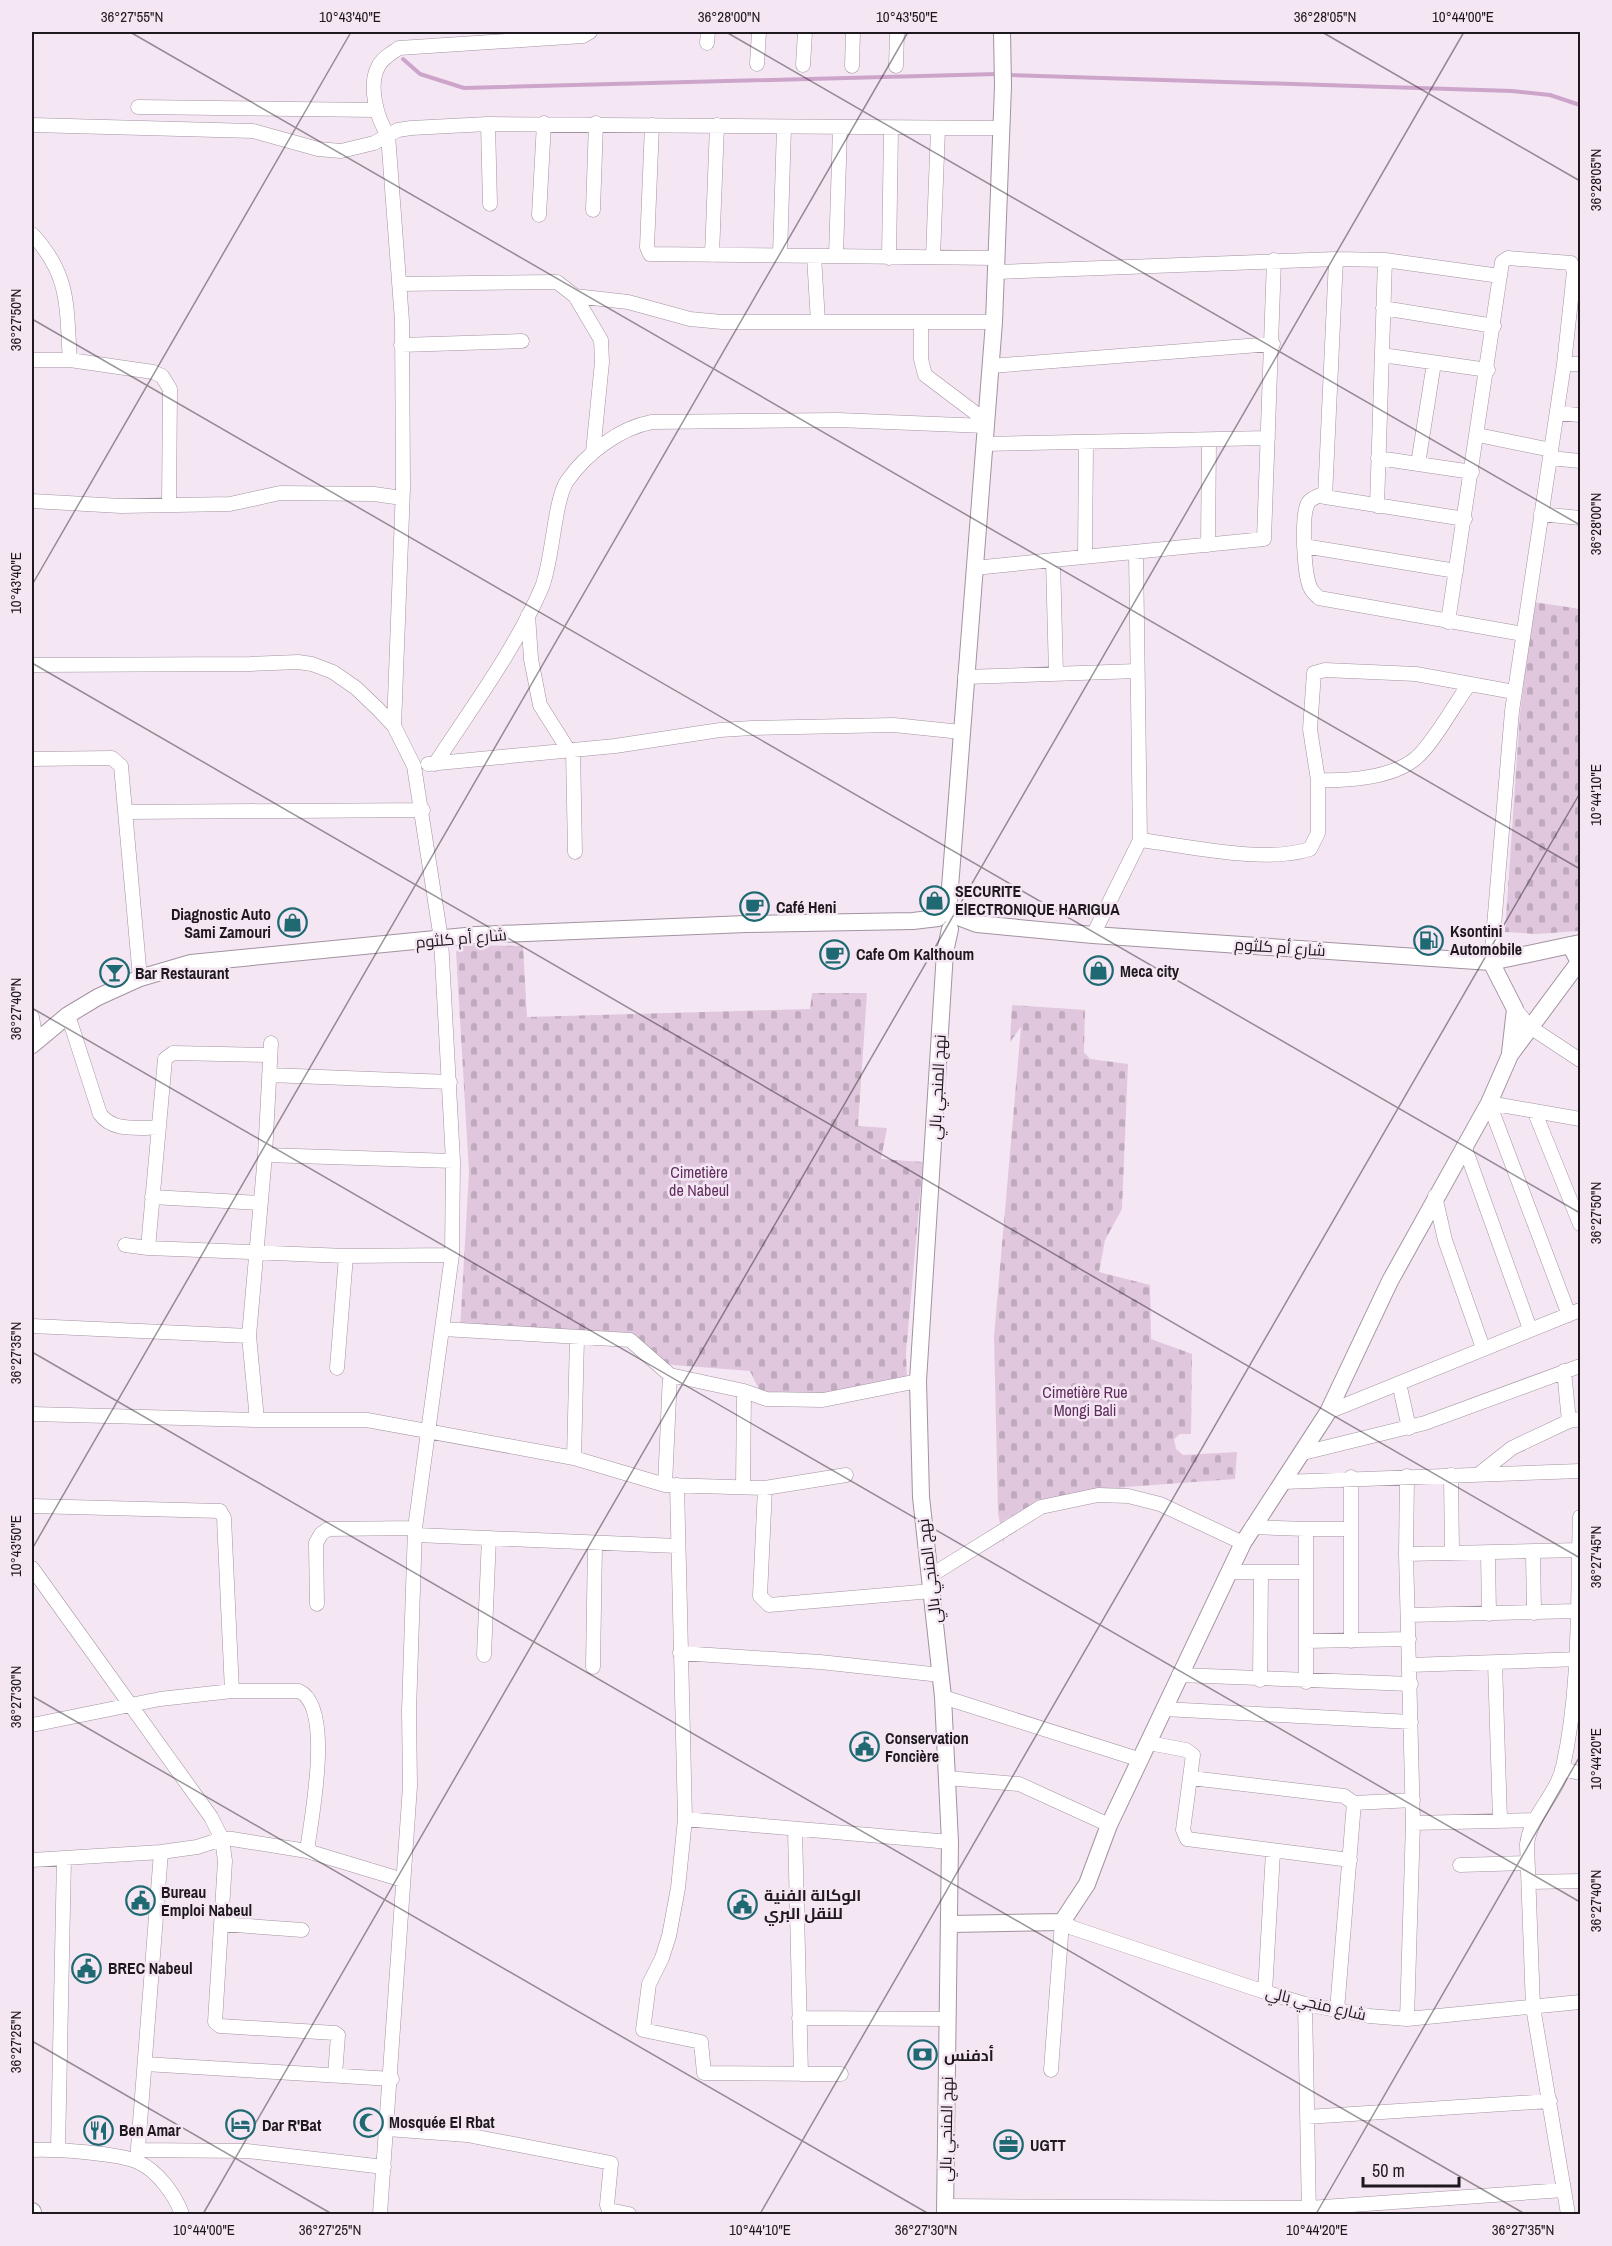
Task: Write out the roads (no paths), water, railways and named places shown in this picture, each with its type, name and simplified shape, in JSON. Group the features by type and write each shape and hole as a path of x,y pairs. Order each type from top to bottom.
{"street":[{"path":"394,726 402,498 401,345 388,135 380,123 376,110 377,67 399,48 583,36 590,32"},
{"path":"757,64 759,32"},
{"path":"803,65 805,32"},
{"path":"852,66 853,32"},
{"path":"896,66 897,32"},
{"name":"نهج المنجي بالي","path":"945,2210 950,1842 943,1697 921,1497 918,1381 945,923 994,322 1003,86 1002,32"},
{"path":"138,107 376,110"},
{"path":"538,215 544,123"},
{"path":"32,125 253,131 318,148 341,151 374,143 388,135 411,128 488,124 596,123 891,129 1000,128"},
{"path":"593,210 596,123"},
{"path":"488,124 490,204"},
{"path":"652,125 647,252 654,254 933,258 997,265 1385,260 1500,276"},
{"path":"712,255 717,125"},
{"path":"780,255 784,127"},
{"path":"836,256 840,128"},
{"path":"889,258 891,129"},
{"path":"933,258 938,129"},
{"path":"32,234 57,268 64,284 70,360"},
{"path":"814,256 818,322"},
{"path":"1448,622 1488,370 1502,262 1508,258 1568,262 1573,265 1564,364 1514,692 1491,962 1515,1009 1530,1026 1581,1060"},
{"path":"1323,494 1336,259"},
{"path":"974,568 1265,538 1274,260"},
{"path":"1377,506 1385,260"},
{"path":"399,284 557,282 575,296 601,340 602,362 593,452"},
{"path":"575,296 627,302 690,319 994,322"},
{"path":"1383,308 1494,326"},
{"path":"921,322 921,359 925,375 986,423"},
{"path":"401,345 522,341"},
{"path":"991,366 1273,344"},
{"path":"1382,354 1488,370"},
{"path":"32,365 32,360 70,360 153,372 167,382 170,389 169,505"},
{"path":"1418,464 1434,363"},
{"path":"1564,364 1581,364"},
{"path":"1557,413 1581,415"},
{"path":"435,764 503,659 542,586 553,550 562,494 567,482 593,452 636,425 652,422 838,420 986,423"},
{"path":"1478,435 1581,461"},
{"path":"984,444 1269,438"},
{"path":"1208,545 1209,440"},
{"path":"1085,557 1086,443"},
{"path":"1378,458 1472,472"},
{"path":"32,501 121,506 230,504 280,493 374,494 402,498"},
{"path":"1323,494 1329,499 1465,519"},
{"path":"1323,494 1310,500 1306,506 1304,546 1308,582 1311,590 1319,598 1522,634"},
{"path":"1541,513 1581,518"},
{"path":"1304,546 1456,571"},
{"path":"1093,935 1140,840 1136,552"},
{"path":"1053,560 1056,674"},
{"path":"528,615 531,659 538,697 548,720 571,751 574,852"},
{"path":"32,665 298,662 312,664 333,672 356,688 394,726 414,766 423,810 441,939 453,1161 452,1255 443,1329 426,1430 415,1531 409,1711 410,1786 392,2079 380,2214"},
{"path":"1140,840 1265,855 1291,855 1310,849 1318,833 1318,780 1310,729 1314,674 1325,670 1394,672 1514,692"},
{"path":"966,677 1137,671"},
{"path":"1318,780 1352,782 1406,765 1418,756 1468,686"},
{"path":"414,766 571,751 752,728 894,725 961,732"},
{"path":"32,759 112,758 117,760 121,766 140,978"},
{"path":"125,812 423,810"},
{"name":"شارع أم كلثوم","path":"34,1043 68,1015 98,997 140,978 191,963 441,939 675,927 914,921 1491,962 1576,944"},
{"path":"1051,2070 1062,1922 1087,1884 1108,1826 1252,1527 1328,1412 1390,1281 1435,1196 1489,1103 1510,1055 1580,963 1576,944"},
{"path":"1510,1055 1515,1009"},
{"path":"68,1015 99,1114 106,1122 114,1126 158,1128"},
{"path":"32,1017 34,1043"},
{"path":"148,1248 165,1059 173,1053 271,1049 265,1155 249,1336 257,1420"},
{"path":"269,1075 450,1082"},
{"path":"1489,1103 1535,1113 1581,1119"},
{"path":"1328,1412 1575,1312 1489,1103"},
{"path":"1535,1113 1581,1224"},
{"path":"1464,1145 1530,1329"},
{"path":"265,1155 453,1161"},
{"path":"1435,1196 1446,1240 1483,1348"},
{"path":"152,1197 260,1203"},
{"path":"125,1245 148,1248 346,1256 452,1255"},
{"path":"337,1368 346,1256"},
{"path":"32,1326 249,1336"},
{"path":"443,1329 630,1340 670,1375 744,1391 766,1399 823,1400 918,1381"},
{"path":"574,1458 577,1338"},
{"path":"1303,1453 1409,1428 1581,1366"},
{"path":"1479,1474 1512,1448 1575,1420 1564,1371"},
{"path":"670,1375 671,1485 677,1546 684,1819 678,1888 669,1936 662,1958 649,1984 643,2030 701,2042 704,2073 841,2074"},
{"path":"1399,1383 1409,1428"},
{"path":"743,1487 744,1391"},
{"path":"32,1414 257,1420 367,1420 574,1458 671,1485 765,1488 846,1475"},
{"path":"1283,1482 1581,1471"},
{"path":"1451,1474 1452,1552"},
{"path":"1407,1476 1406,1554 1413,1800 1407,2019"},
{"path":"1351,1478 1351,1641"},
{"path":"765,1488 760,1596 763,1602 769,1605 931,1583 1041,1507 1098,1496 1128,1496 1160,1504 1244,1543"},
{"path":"32,1506 220,1510 224,1518 232,1691"},
{"path":"1568,2214 1533,2007 1530,1882 1527,1863 1529,1832 1533,1820 1556,1786 1576,1717 1581,1517"},
{"path":"1252,1527 1351,1529"},
{"path":"317,1604 316,1543 321,1534 328,1529 415,1531 489,1538 677,1546"},
{"path":"1306,1529 1306,1682"},
{"path":"484,1655 489,1538"},
{"path":"593,1667 596,1544"},
{"path":"1406,1554 1580,1550"},
{"path":"1533,1552 1534,1613"},
{"path":"1488,1553 1489,1614"},
{"path":"32,1568 211,1816 222,1839 225,1861 217,2024 335,2033 338,2035 335,2075"},
{"path":"1229,1572 1305,1572"},
{"path":"1260,1680 1261,1572"},
{"path":"1408,1615 1578,1611"},
{"path":"1306,1641 1409,1639"},
{"path":"680,1653 820,1662 941,1675"},
{"path":"1410,1665 1578,1659"},
{"path":"1495,1663 1500,1820"},
{"path":"1179,1675 1306,1682 1411,1684"},
{"path":"32,1725 160,1699 232,1691 299,1690 310,1700 316,1725 319,1764 307,1851"},
{"path":"943,1697 1141,1760"},
{"path":"1164,1708 1411,1722"},
{"path":"1149,1743 1191,1752 1194,1758 1183,1830 1187,1839 1273,1852 1350,1860"},
{"path":"1562,1769 1581,1773"},
{"path":"947,1778 1019,1784 1108,1826"},
{"path":"1191,1778 1344,1796 1354,1803 1413,1800"},
{"path":"1337,2010 1354,1803"},
{"path":"684,1819 950,1842"},
{"path":"1413,1823 1533,1820"},
{"path":"795,1830 801,2074"},
{"path":"32,1860 161,1852 197,1847 222,1839 307,1851 403,1880"},
{"path":"161,1852 138,2156 167,2187 182,2214"},
{"path":"1265,1992 1273,1852"},
{"path":"58,2149 64,1858"},
{"path":"1460,1865 1527,1863"},
{"path":"1530,1882 1581,1881"},
{"path":"950,1924 1062,1922"},
{"name":"شارع منجي بالي","path":"1062,1922 1073,1928 1265,1992 1305,2004 1369,2016 1407,2019 1581,2002"},
{"path":"221,1924 302,1930"},
{"path":"1305,2004 1309,2211"},
{"path":"799,2018 948,2019"},
{"path":"145,2064 392,2079"},
{"path":"1307,2117 1550,2100"},
{"path":"387,2129 467,2134 611,2163 607,2205 609,2210 629,2214"},
{"path":"32,2150 58,2149 138,2156 247,2151 384,2167"},
{"path":"945,2210 1309,2211 1564,2190"}],"waterway":[{"path":"403,59 420,74 464,88 997,74"},
{"path":"1007,75 1512,91 1550,95 1580,105"}],"place":[{"name":"SECURITE ElECTRONIQUE HARIGUA","path":"934,900"},
{"name":"Café Heni","path":"755,907"},
{"name":"Diagnostic Auto Sami Zamouri","path":"292,923"},
{"name":"Ksontini Automobile","path":"1429,940"},
{"name":"Cafe Om Kalthoum","path":"835,954"},
{"name":"Meca city","path":"1099,971"},
{"name":"Bar Restaurant","path":"114,973"},
{"name":"Conservation Foncière","path":"864,1747"},
{"name":"Bureau Emploi Nabeul","path":"140,1901"},
{"name":"الوكالة الفنية للنقل البري","path":"743,1904"},
{"name":"BREC Nabeul","path":"87,1968"},
{"name":"أدفنس","path":"923,2055"},
{"name":"Mosquée El Rbat","path":"368,2122"},
{"name":"Dar R'Bat","path":"241,2125"},
{"name":"Ben Amar","path":"98,2130"},
{"name":"UGTT","path":"1009,2145"}],"park label":[{"name":"Cimetière de Nabeul","path":"699,1181"},
{"name":"Cimetière Rue Mongi Bali","path":"1085,1401"}]}
